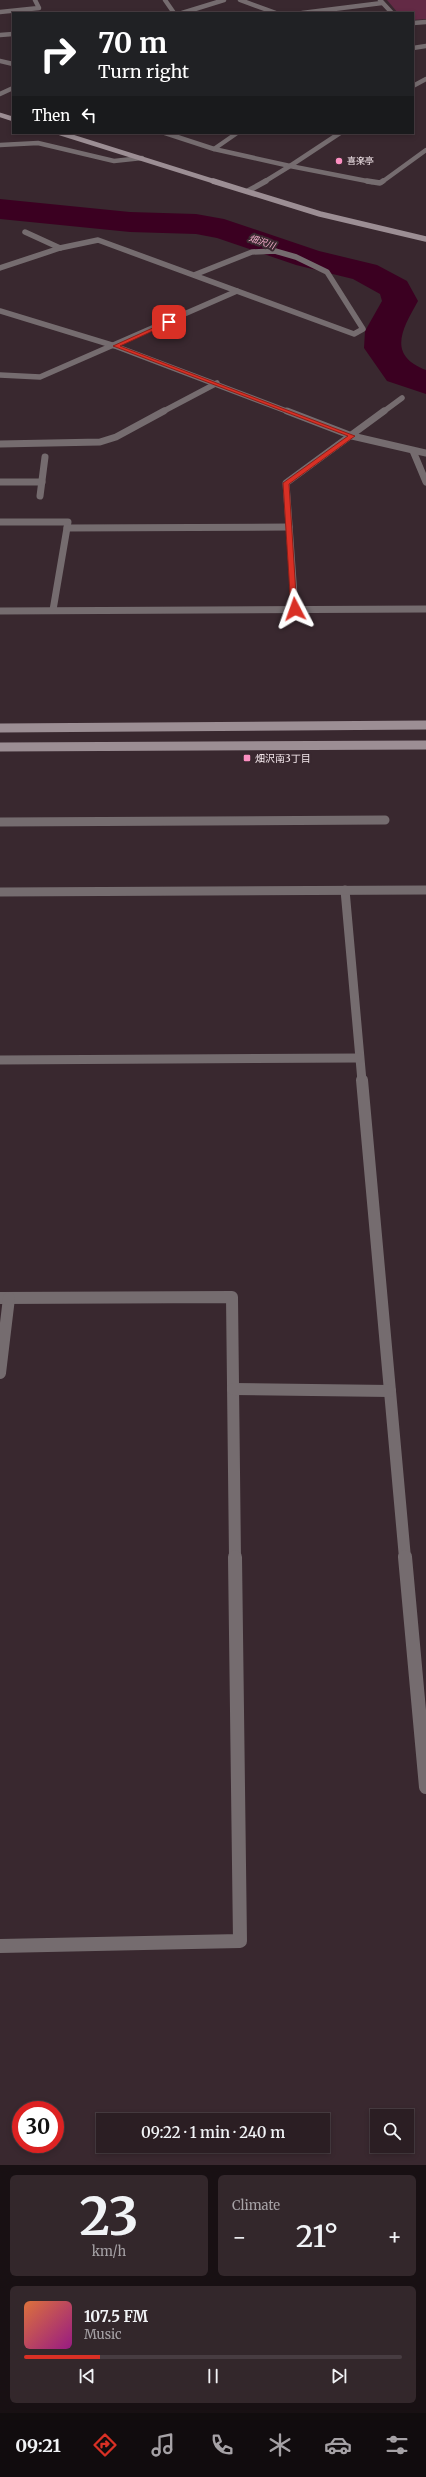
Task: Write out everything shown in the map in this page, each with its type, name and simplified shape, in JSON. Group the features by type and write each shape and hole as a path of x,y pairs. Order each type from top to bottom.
{"street":[{"path":"0,12 39,8 35,0"},
{"path":"165,0 173,12"},
{"path":"185,12 224,0"},
{"path":"240,0 273,12"},
{"path":"309,12 381,1 391,12"},
{"path":"414,24 426,22"},
{"path":"0,35 12,34"},
{"path":"414,48 426,46"},
{"path":"0,61 12,64"},
{"path":"414,85 426,79"},
{"path":"0,94 12,88"},
{"path":"0,115 12,119"},
{"path":"63,134 320,214 425,238"},
{"path":"168,134 214,149 290,166 380,183 426,150"},
{"path":"214,149 236,134"},
{"path":"248,191 290,166 338,134"},
{"path":"0,145 38,143 114,161 142,158"},
{"path":"25,232 60,248"},
{"path":"0,268 60,248 92,241 104,242 354,334 363,329 327,272 296,257 262,250 252,252 194,275"},
{"path":"0,375 40,377 116,346 237,291"},
{"path":"0,311 116,346 217,383 352,436 426,453"},
{"path":"0,444 88,444 100,442 116,436 217,383"},
{"path":"295,609 286,483 402,398"},
{"path":"413,451 426,482"},
{"path":"40,496 45,457"},
{"path":"0,482 42,482"},
{"path":"0,522 68,522 53,610"},
{"path":"67,528 289,527"},
{"path":"0,611 426,609"},
{"path":"0,728 426,725"},
{"path":"0,747 426,746"},
{"path":"0,822 385,820"},
{"path":"345,890 426,1787"},
{"path":"0,892 426,890"},
{"path":"0,1060 359,1058"},
{"path":"0,1373 4,1298 232,1297 240,1941 0,1946"},
{"path":"233,1389 390,1390"}],"shaded area":[{"path":"387,0 426,0 426,19 414,20 414,12 397,12"}],"waterway":[{"name":"畑沢川","path":"0,209 130,222 196,224 224,229 308,258 365,272 395,288 400,301 383,331 383,348 400,373 426,383"}],"place":[{"name":"喜楽亭","path":"339,161"},
{"name":"畑沢南3丁目","path":"247,758"}],"route":[{"path":"169,322 116,346 217,383 352,436 286,483 295,609"}]}
